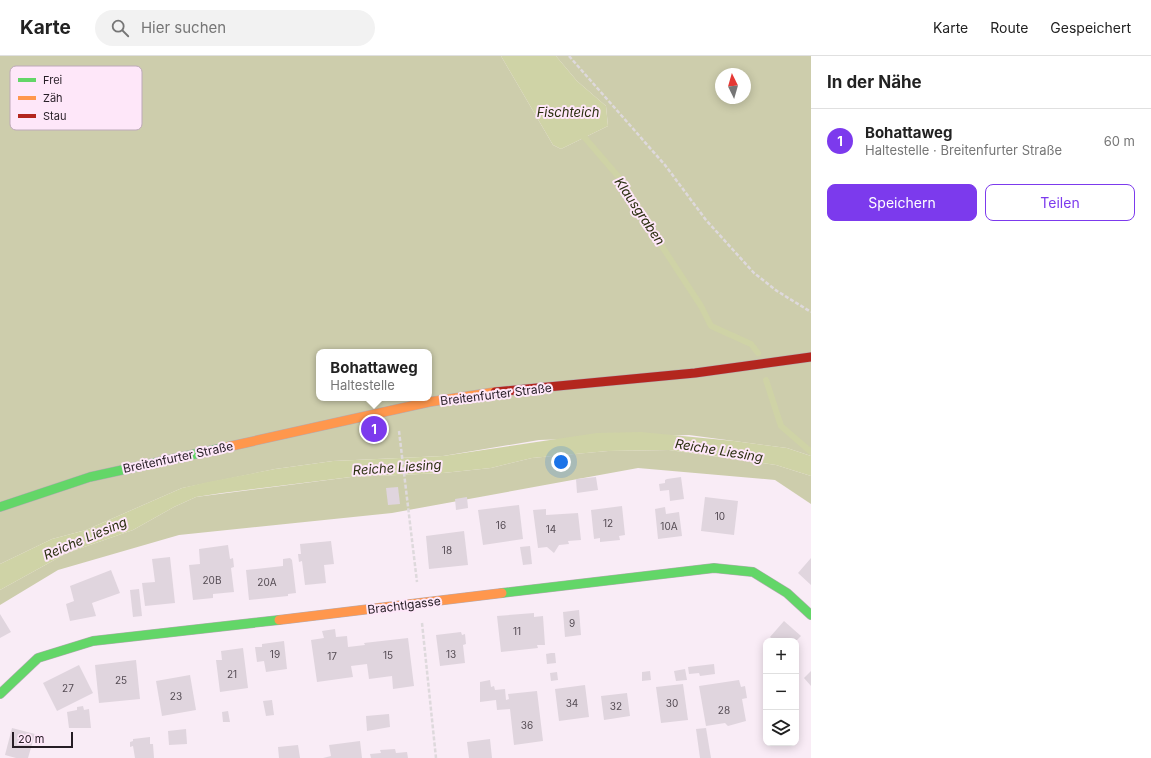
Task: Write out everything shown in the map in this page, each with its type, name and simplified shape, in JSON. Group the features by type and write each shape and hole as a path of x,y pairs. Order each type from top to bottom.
{"street":[{"name":"Breitenfurter Straße","path":"0,507 90,477 429,402 496,392 695,373 811,356"},
{"name":"Brachtlgasse","path":"0,694 38,658 93,641 714,568 753,572 787,593 811,615"}],"path":[{"path":"569,56 666,165 706,220 754,273 777,291 811,312"},
{"path":"399,428 405,488"}],"shaded area":[{"path":"0,56 501,56 553,145 561,149 608,126 606,106 577,81 556,56 811,56 811,456 787,448 689,435 539,440 443,456 333,461 275,469 182,488 86,530 52,539 0,564"},
{"path":"669,450 776,465 811,476 811,504 775,480 638,468 392,513 179,535 58,570 0,605 0,590 67,553 133,530 174,507 196,497 351,477 443,473 491,468 532,458 608,451"}],"water":[{"name":"Fischteich","path":"501,56 556,56 577,81 606,106 608,126 561,149 553,145"},
{"name":"Reiche Liesing","path":"641,432 787,448 811,456 811,476 776,465 669,450 608,451 532,458 491,468 443,473 351,477 222,493 196,497 174,507 133,530 67,553 0,590 0,564 52,539 86,530 182,488 275,469 333,461 443,456 597,433"}],"building":[{"path":"596,477 598,490 577,493 576,479"},
{"path":"681,477 684,499 670,501 669,490 660,491 659,484 665,483 665,480 667,479"},
{"path":"398,487 400,504 388,505 386,488"},
{"path":"467,497 468,508 456,510 455,499"},
{"path":"705,497 738,501 734,535 701,531"},
{"path":"519,505 523,539 483,545 478,510"},
{"path":"622,506 625,535 619,536 620,540 600,542 600,538 594,539 591,510"},
{"path":"665,507 666,514 679,512 682,536 658,539 655,509"},
{"path":"546,509 546,515 578,513 581,540 568,541 569,544 559,545 554,553 547,547 538,548 533,510"},
{"path":"464,531 468,565 429,569 426,536"},
{"path":"331,541 334,564 324,565 326,583 305,585 302,561 299,562 298,554 301,554 300,544"},
{"path":"228,545 230,559 233,558 234,567 231,568 234,592 213,594 213,598 193,600 189,565 200,564 199,549"},
{"path":"530,546 532,564 523,565 520,547"},
{"path":"170,557 175,603 145,606 142,583 155,582 152,559"},
{"path":"290,558 292,560 296,593 288,594 288,596 249,600 246,570 283,566 283,559"},
{"path":"811,558 811,585 798,573"},
{"path":"111,570 120,593 92,603 96,616 70,621 66,604 74,601 70,586"},
{"path":"139,589 142,616 133,617 130,590"},
{"path":"579,610 581,635 565,637 563,612"},
{"path":"534,613 534,617 543,616 545,645 537,645 538,648 501,652 497,616"},
{"path":"0,614 11,632 0,638"},
{"path":"784,621 801,636 799,638 770,637"},
{"path":"335,629 336,637 347,636 348,647 365,645 364,643 408,638 414,686 393,689 392,676 369,679 367,664 351,666 353,677 317,682 311,640 324,638 322,631"},
{"path":"461,632 462,635 465,634 466,644 463,645 465,663 440,666 436,635"},
{"path":"284,641 287,669 266,672 264,661 257,662 255,647 262,647 262,644"},
{"path":"243,648 248,688 220,692 216,660 222,660 221,651"},
{"path":"555,653 556,663 547,664 546,654"},
{"path":"136,660 140,699 99,703 95,665"},
{"path":"714,664 715,674 700,676 699,673 689,674 688,667"},
{"path":"79,665 93,693 57,711 43,683"},
{"path":"685,669 687,680 676,681 674,671"},
{"path":"650,671 651,680 642,681 642,672"},
{"path":"811,671 811,686 804,678"},
{"path":"557,672 558,680 551,681 550,673"},
{"path":"190,675 196,710 162,716 156,681"},
{"path":"490,680 491,687 494,686 495,690 505,689 506,700 509,699 508,694 537,691 543,741 514,745 510,709 497,710 496,700 480,702 480,682"},
{"path":"739,680 741,687 745,686 747,698 742,699 746,721 728,726 725,723 706,726 699,686"},
{"path":"683,684 688,720 661,723 656,687"},
{"path":"585,685 589,717 559,721 555,689"},
{"path":"627,693 630,716 604,720 601,696"},
{"path":"272,700 274,715 266,716 263,701"},
{"path":"83,706 84,710 89,709 91,728 69,728 67,712 77,710 77,707"},
{"path":"228,711 230,722 223,722 222,712"},
{"path":"389,714 390,727 367,731 366,716"},
{"path":"12,728 35,734 28,758 16,758 5,755"},
{"path":"706,728 711,758 700,758 696,729"},
{"path":"186,729 187,744 169,745 168,731"},
{"path":"150,737 150,744 153,744 154,758 135,758 133,746 130,747 130,742 133,741 133,739"},
{"path":"490,739 492,758 469,758 467,742"},
{"path":"360,741 362,758 323,758 331,756 329,745"},
{"path":"298,745 300,758 279,758 278,747"},
{"path":"395,749 396,753 407,752 408,758 371,758 370,754 381,753 380,750"}],"waterway":[{"name":"Klausgraben","path":"579,131 623,182 646,222 701,306 711,326 751,344 758,353"},
{"name":"Klausgraben","path":"766,380 781,426 811,452"}],"traffic: fast":[{"path":"0,507 90,477 227,447"},
{"path":"502,593 714,568 753,572 787,593 811,615"},
{"path":"0,694 38,658 93,641 279,620"}],"traffic: slow":[{"path":"227,447 429,402 495,392"},
{"path":"279,620 502,593"}],"traffic: jam":[{"path":"495,392 695,373 811,357"}],"place":[{"name":"Bohattaweg","path":"374,429"}]}
